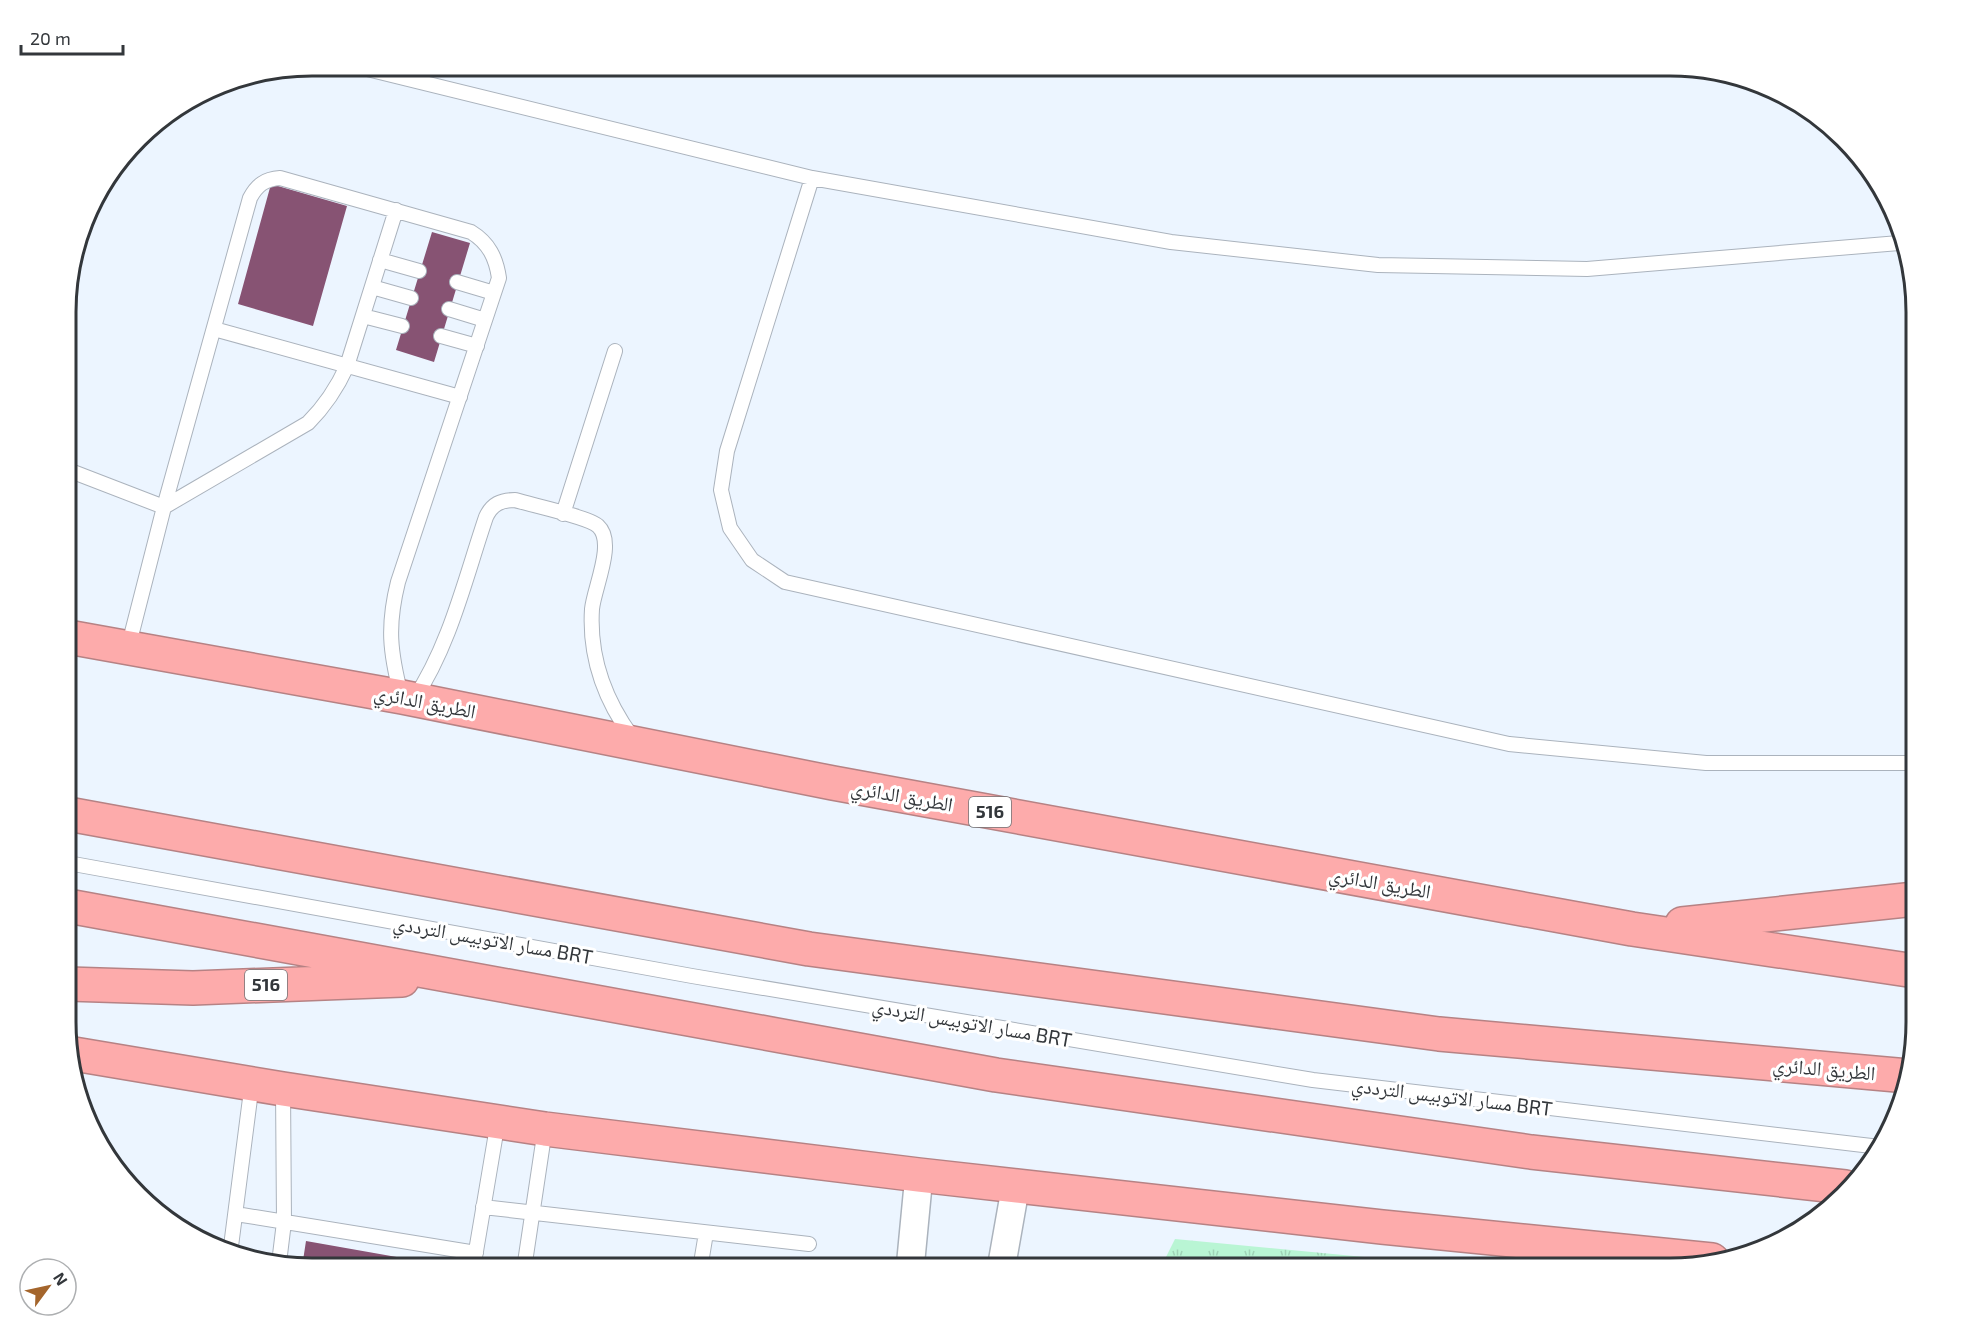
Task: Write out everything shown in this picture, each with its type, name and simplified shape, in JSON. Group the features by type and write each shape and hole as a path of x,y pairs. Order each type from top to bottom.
{"highway":[{"name":"الطريق الدائري","path":"76,638 408,698 833,783 1632,929 1905,968"},
{"name":"الطريق الدائري","path":"76,815 809,949 1439,1034 1899,1075"},
{"path":"1632,929 1905,900"},
{"name":"516","path":"76,907 996,1075 1531,1152 1839,1186"},
{"name":"516","path":"76,984 193,988 465,978"},
{"path":"79,1055 545,1129 919,1175 1016,1184 1382,1227 1688,1258"}],"street":[{"path":"911,1258 919,1175"},
{"path":"1003,1258 1016,1184"}],"lane":[{"path":"396,76 812,177 1171,242 1378,265 1587,269 1895,243"},
{"path":"812,177 727,451 721,490 730,528 752,560 785,582 1509,744 1706,763 1905,763"},
{"path":"128,648 164,507 250,198 261,183 280,178 471,232 489,247 497,267 499,278 392,605 391,652 408,698 428,679 439,656 490,509 497,503 515,500 591,522 598,526 605,539 606,547 592,608 592,637 597,667 607,694 620,720 637,744"},
{"path":"164,507 308,423 323,408 336,390 347,366 396,210"},
{"path":"380,260 419,271"},
{"path":"457,282 494,293"},
{"path":"372,287 411,298"},
{"path":"449,309 485,320"},
{"path":"363,316 402,326"},
{"path":"214,329 460,397"},
{"path":"441,336 477,346"},
{"path":"563,514 615,351"},
{"path":"76,473 164,507"},
{"name":"مسار الاتوبيس الترددي BRT","path":"76,864 692,976 1313,1080 1870,1146"},
{"path":"231,1244 236,1214 268,1086"},
{"path":"268,1086 284,1222 280,1256"},
{"path":"475,1258 498,1121"},
{"path":"526,1258 545,1129"},
{"path":"483,1207 809,1244"},
{"path":"236,1214 476,1253"},
{"path":"702,1258 706,1233"}],"green space":[{"path":"1175,1239 1374,1258 1166,1258"}],"building":[{"path":"271,184 347,206 313,326 238,304"},
{"path":"432,232 470,243 434,362 396,350"},
{"path":"306,1241 402,1258 313,1258 303,1258"}]}
